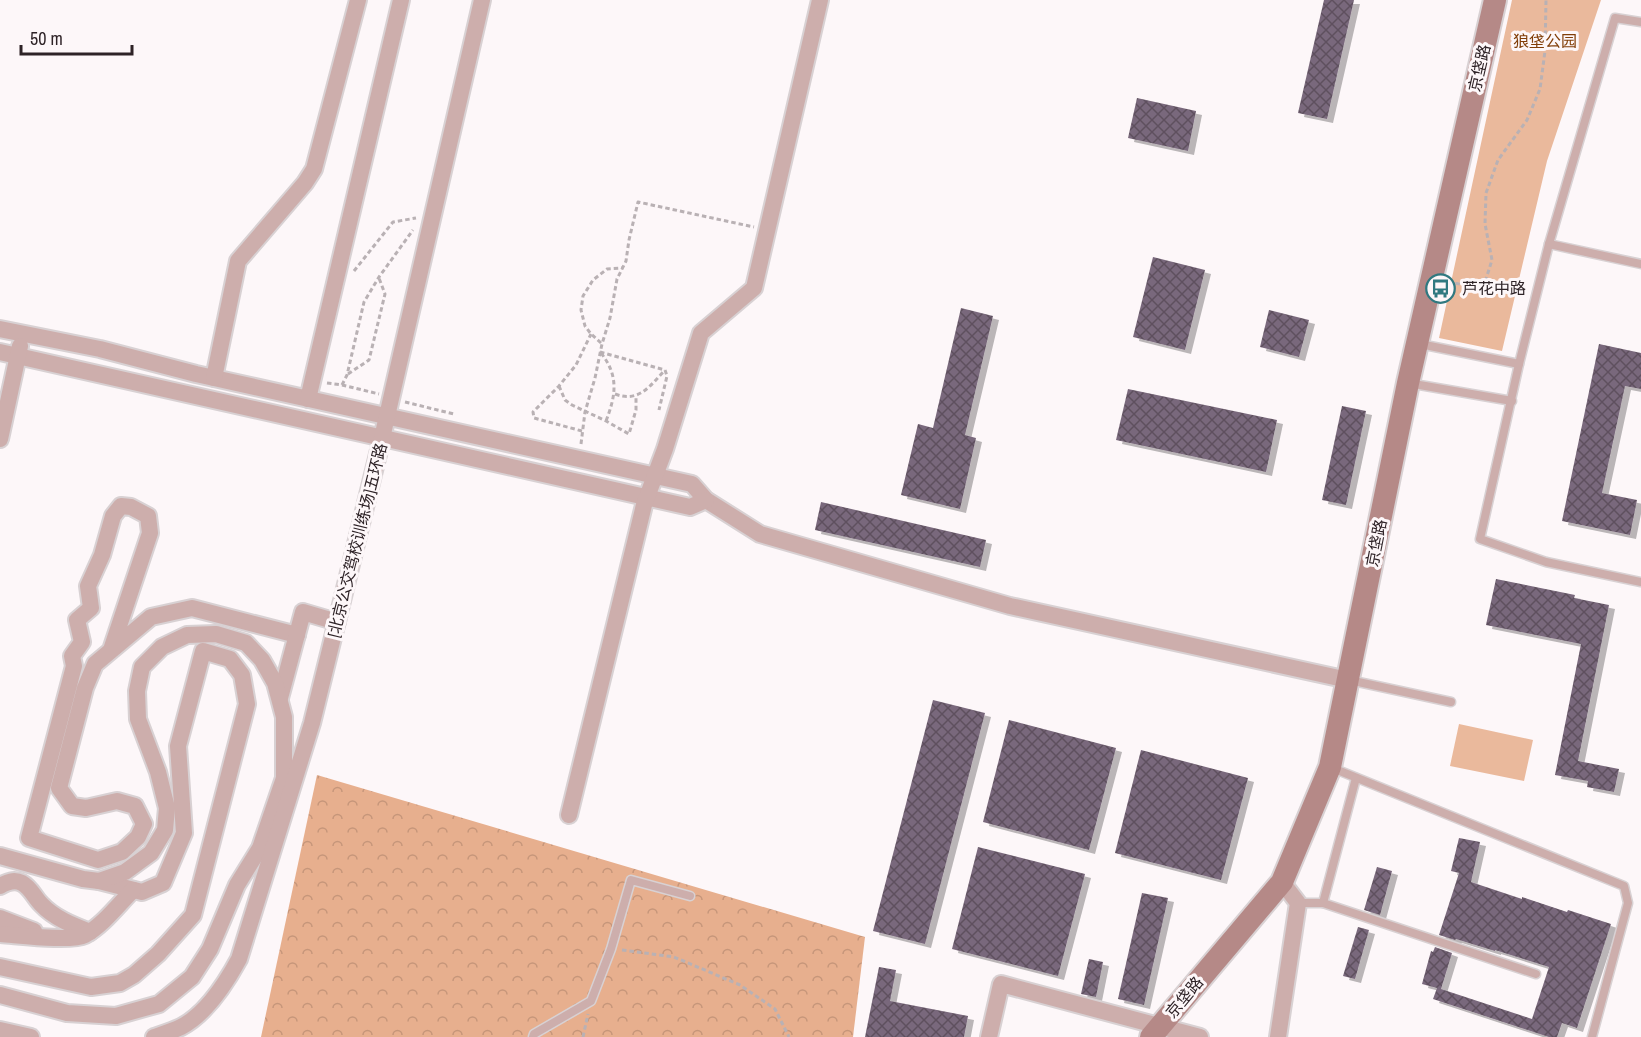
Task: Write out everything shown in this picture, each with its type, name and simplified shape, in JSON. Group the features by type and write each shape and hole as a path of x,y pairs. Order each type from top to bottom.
{"street":[{"path":"214,378 238,261 305,183 314,169 358,0"},
{"path":"308,399 400,0"},
{"name":"[北京公交驾校训练场]五环路","path":"154,1037 182,1026 204,1008 226,982 239,958 312,723 382,438 483,0"},
{"path":"569,815 647,497 665,449 701,333 754,288 820,0"},
{"name":"京垡路","path":"1156,1031 1282,882 1330,767 1408,382 1495,0"},
{"path":"0,329 692,484 706,500 760,534 1011,606 1348,680"},
{"path":"0,439 23,334"},
{"path":"0,352 690,507 706,500"},
{"path":"111,650 150,533 148,516 131,507 122,506 113,516 102,555 88,586 91,608 77,620 82,642 72,656 74,666 29,838 98,860 122,852 138,837 144,824 135,806 117,801 86,808 72,806 59,788 85,688 95,663 111,650 151,617 192,608 297,635"},
{"path":"280,701 303,612 337,622"},
{"path":"0,995 67,1013 116,1016 159,1004 192,977 210,949 237,885 260,848 284,778 284,717 275,683 262,660 246,643 216,634 187,635 162,647 142,667 137,691 138,719 158,772 167,807 165,830 152,853 125,872 99,881"},
{"path":"0,856 83,879 142,892 163,884 184,833 178,746 203,651 230,659 242,675 247,704 193,915 158,954 134,975 120,983 91,987 0,967"},
{"path":"0,886 8,881 20,881 50,912 63,921 90,932"},
{"path":"1278,1037 1298,903 1282,882"},
{"path":"0,934 54,938 82,937 107,917 133,890"},
{"path":"0,918 54,938"},
{"path":"989,1037 1001,984 1156,1031 1200,1037"},
{"path":"0,1030 31,1037"}],"lane":[{"path":"1641,22 1615,18 1549,244 1519,364 1480,539 1546,562 1641,582"},
{"path":"1549,244 1641,264"},
{"path":"1417,344 1519,364"},
{"path":"1408,382 1512,401"},
{"path":"1348,680 1451,702"},
{"path":"1330,767 1623,886 1628,903 1592,1037"},
{"path":"1323,903 1356,778"},
{"path":"533,1037 534,1034 591,1001 611,949 631,880 690,896"},
{"path":"1298,903 1323,903 1536,974"}],"path":[{"path":"1431,279 1470,286 1485,279 1491,260 1485,224 1486,193 1498,160 1527,120 1540,89 1545,51 1546,0"},
{"path":"578,459 585,412 610,318 617,279 626,261 638,202 768,230"},
{"path":"342,385 347,375 364,302 379,277 423,217 393,222 355,269 351,278"},
{"path":"602,344 585,326 581,310 583,296 593,280 608,269 623,268"},
{"path":"347,375 369,360 385,294 379,277"},
{"path":"582,430 534,418 533,412 576,365 591,334"},
{"path":"600,352 665,370"},
{"path":"600,352 609,363 614,376 614,394 606,421"},
{"path":"614,394 636,397 652,385 665,370"},
{"path":"658,418 667,376 665,370"},
{"path":"326,383 328,374"},
{"path":"559,386 565,400 629,434 636,410 636,397"},
{"path":"611,949 674,957 740,985 775,1009 789,1037"},
{"path":"583,1037 591,1001"}],"green space":[{"name":"狼垡公园","path":"1512,0 1601,0 1547,161 1502,351 1439,338"},
{"path":"1459,724 1533,740 1524,781 1450,766"},
{"path":"317,775 865,937 853,1037 261,1037"}],"building":[{"path":"1324,0 1354,0 1327,119 1298,113"},
{"path":"1137,98 1196,111 1188,151 1128,138"},
{"path":"1153,257 1205,270 1185,350 1133,337"},
{"path":"961,308 993,316 965,435 976,438 960,509 901,495 918,424 933,428"},
{"path":"1269,310 1309,320 1299,357 1260,347"},
{"path":"1599,344 1641,353 1641,389 1625,386 1602,493 1637,500 1630,535 1562,521"},
{"path":"1128,389 1277,420 1266,472 1116,440"},
{"path":"1342,406 1366,411 1346,505 1322,500"},
{"path":"821,502 986,540 980,567 815,530"},
{"path":"1496,579 1575,595 1574,598 1609,605 1578,761 1619,769 1614,792 1587,787 1588,781 1555,775 1581,644 1486,625"},
{"path":"933,700 985,713 925,944 873,931"},
{"path":"1009,720 1116,748 1089,850 983,822"},
{"path":"1141,750 1248,778 1221,880 1115,853"},
{"path":"1459,838 1480,842 1471,882 1611,924 1577,1028 1562,1023 1557,1037 1549,1037 1433,999 1437,988 1422,984 1431,951 1433,952 1435,947 1452,953 1441,989 1532,1019 1549,967 1439,935 1459,873 1451,871"},
{"path":"978,847 1085,874 1058,976 952,949"},
{"path":"1377,867 1392,871 1380,915 1364,910"},
{"path":"1142,893 1168,898 1144,1005 1118,999"},
{"path":"1358,927 1369,930 1355,979 1343,976"},
{"path":"1089,959 1103,962 1096,997 1081,994"},
{"path":"879,967 896,970 890,1001 968,1016 964,1037 865,1037"}],"place":[{"name":"芦花中路","path":"1441,288"}]}
